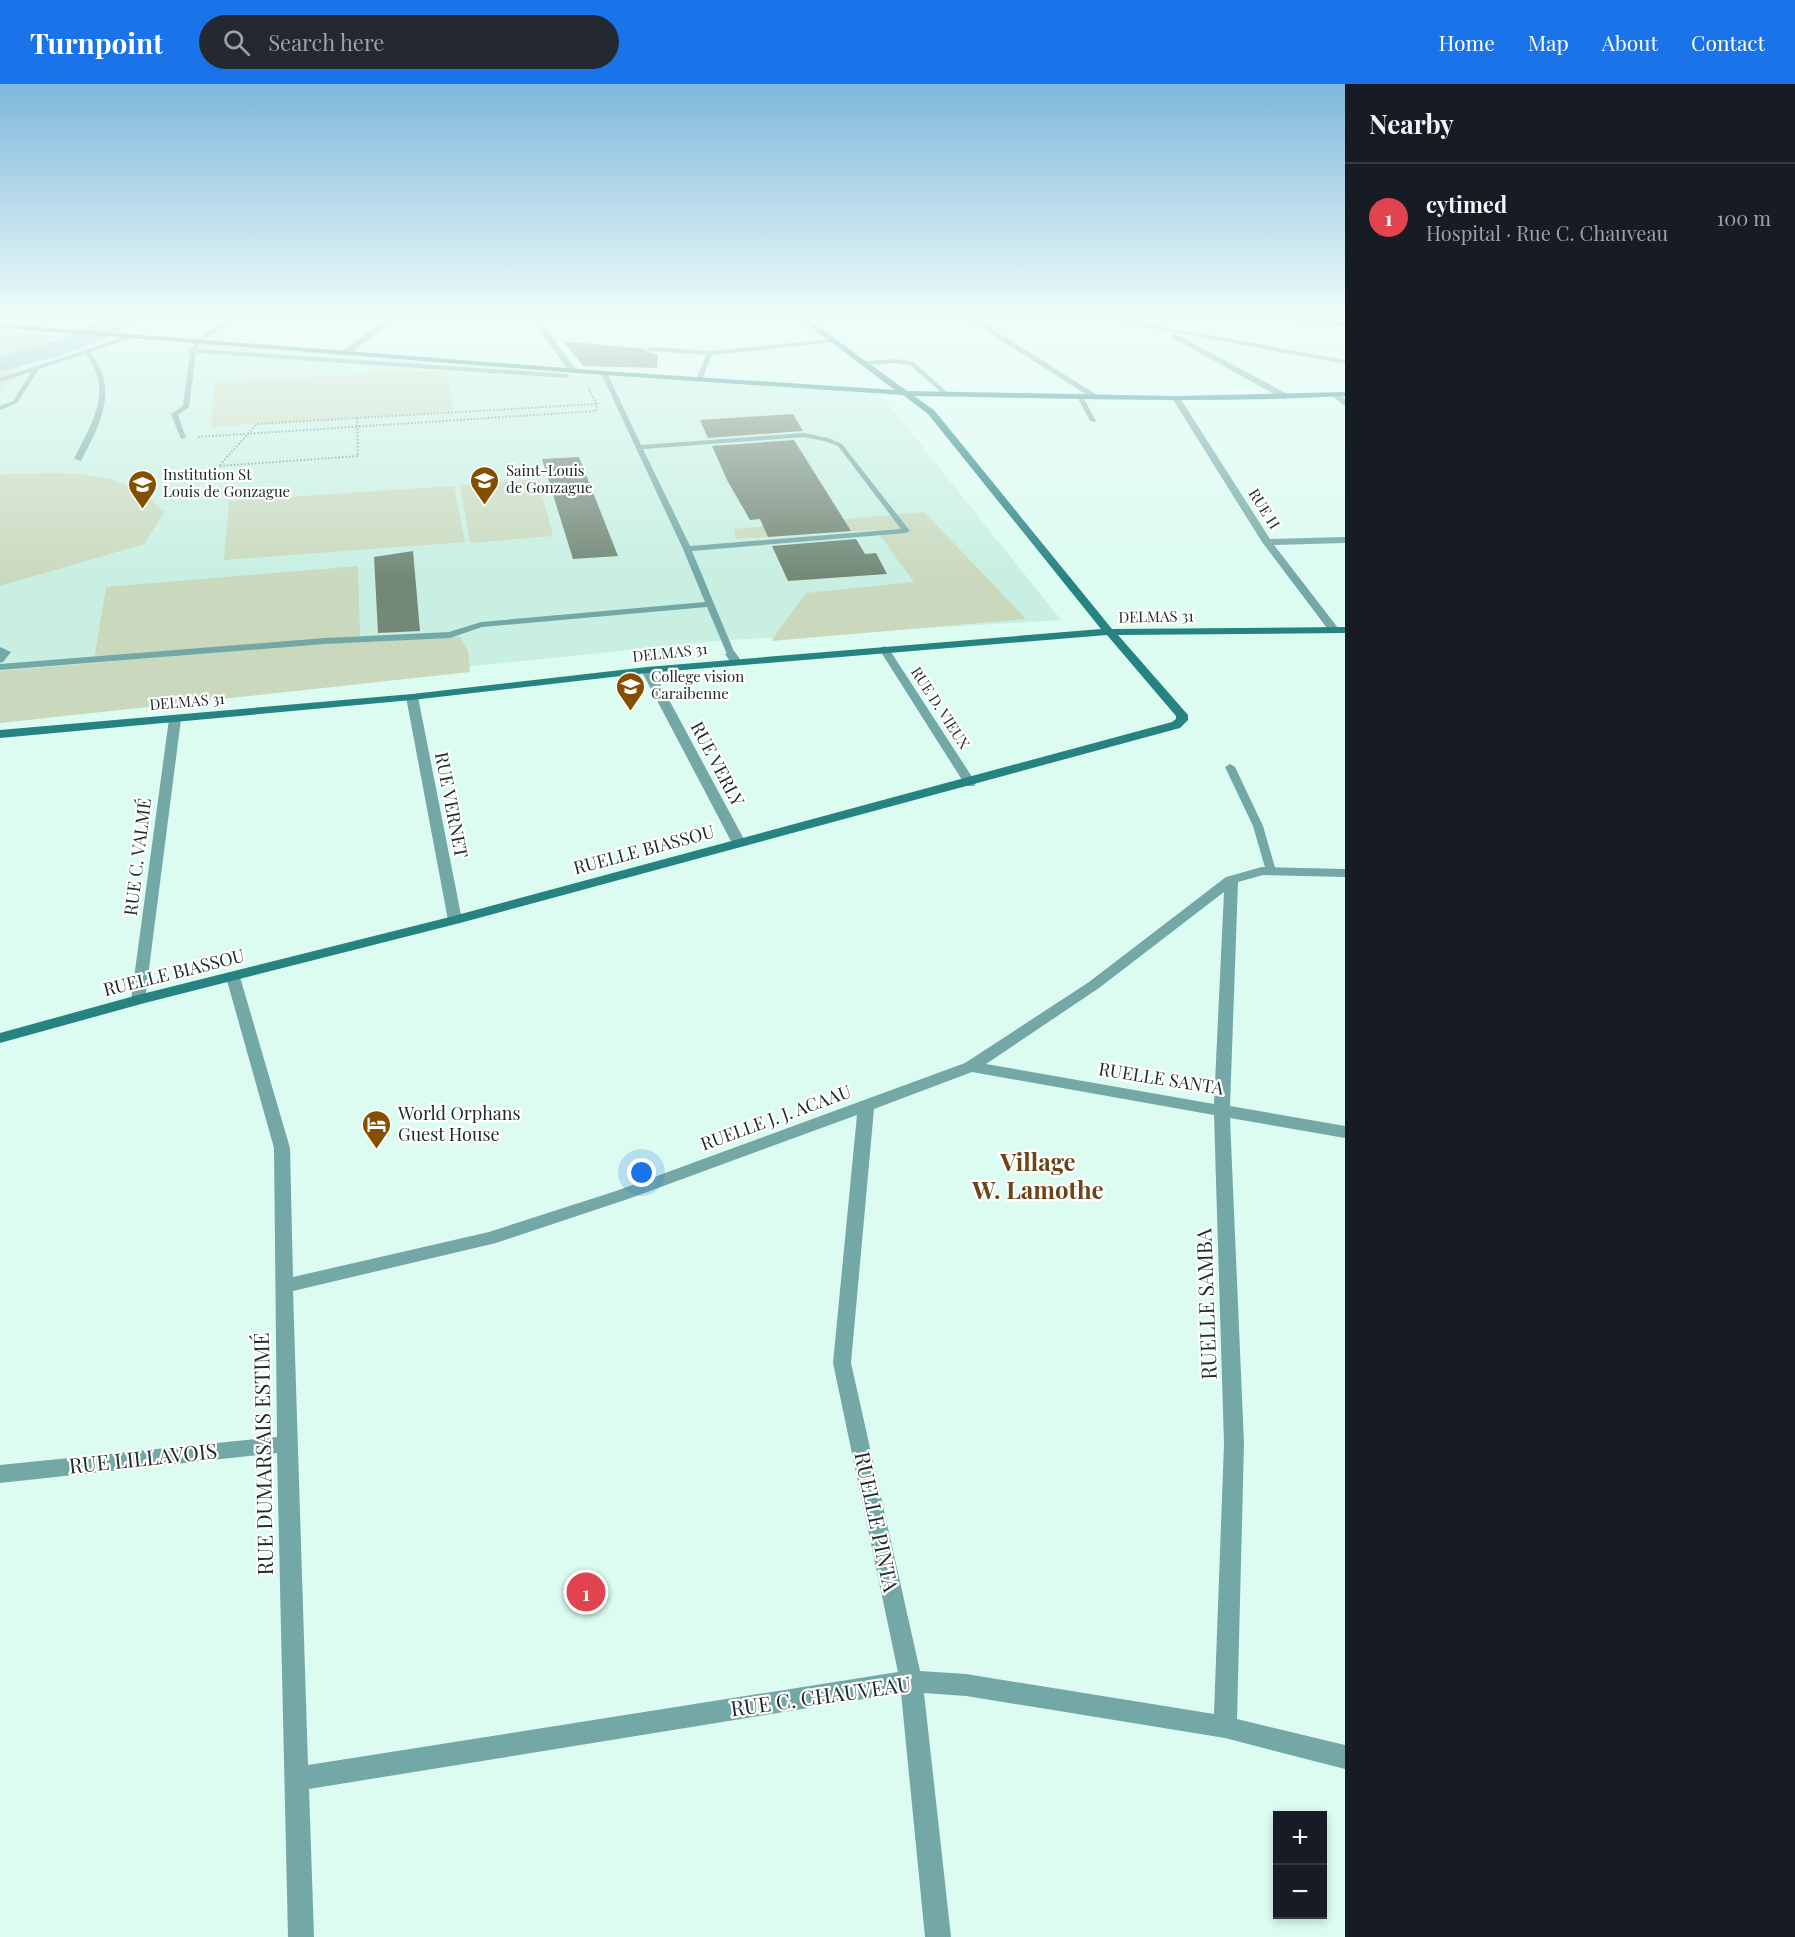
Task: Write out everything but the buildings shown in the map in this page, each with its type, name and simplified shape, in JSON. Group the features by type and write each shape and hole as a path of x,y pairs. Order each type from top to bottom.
{"street":[{"path":"922,405 931,412 1109,632"},
{"name":"RUE H","path":"1181,405 1267,542 1339,630"},
{"path":"1267,542 1345,540"},
{"name":"DELMAS 31","path":"0,734 412,697 734,658 1109,632 1339,630"},
{"name":"RUELLE BIASSOU","path":"0,1038 970,783 1176,725 1182,720 1182,715 1109,632"},
{"name":"RUE D. VIEUX","path":"884,649 970,783"},
{"name":"RUE VERLY","path":"647,670 739,843"},
{"name":"RUE VERNET","path":"412,697 455,920"},
{"name":"RUE C. VALMÉ","path":"138,1000 174,718"},
{"path":"1231,880 1262,871 1345,873"},
{"name":"RUELLE J. J. ACAAU","path":"284,1286 490,1238 622,1195 971,1067 1094,986 1231,880"},
{"name":"RUELLE SAMBA","path":"1225,1727 1234,1444 1222,1109 1231,880"},
{"name":"RUE DUMARSAIS ESTIMÉ","path":"233,977 282,1148 287,1444 301,1937"},
{"name":"RUELLE SANTA","path":"971,1067 1345,1132"},
{"name":"RUELLE PINTA","path":"866,1106 842,1362 910,1681 938,1937"},
{"name":"RUE LILLAVOIS","path":"0,1474 287,1444"},
{"name":"RUE C. CHAUVEAU","path":"296,1779 910,1681 966,1685 1225,1727 1345,1757"}],"lane":[{"path":"78,459 101,405"},
{"path":"183,438 174,414 186,405"},
{"path":"619,405 687,549 734,658"},
{"path":"1085,405 1093,421"},
{"path":"639,447 804,435 826,439 840,445 906,531 687,549"},
{"path":"0,667 325,640 450,635 481,625 710,604"},
{"path":"0,650 7,652 0,660"},
{"path":"1230,767 1258,826 1271,872"}],"path":[{"path":"357,418 358,456 219,466 257,424 357,418 572,405"},
{"path":"183,438 596,411 597,405"}],"shaded area":[{"name":"Saint-Louis de Gonzague","path":"0,405 890,405 1061,620 716,641 0,715"},
{"path":"212,405 453,405 454,411 211,427"},
{"path":"57,473 106,478 140,491 165,512 144,544 0,586 0,476"},
{"path":"538,479 553,536 470,543 460,485"},
{"path":"454,486 465,542 224,560 229,501"},
{"path":"924,512 1026,619 771,641 806,593 914,582 876,530 736,539 734,529"},
{"path":"358,566 360,636 94,659 106,587"},
{"path":"412,636 460,637 468,651 470,672 0,723 0,671"}],"place":[{"name":"Saint-Louis de Gonzague","path":"485,506"},
{"name":"Institution St Louis de Gonzague","path":"142,510"},
{"name":"College vision Caraibenne","path":"630,712"},
{"name":"World Orphans Guest House","path":"377,1150"},
{"name":"cytimed","path":"586,1592"}],"district":[{"name":"Village W. Lamothe","path":"1038,1177"}]}
